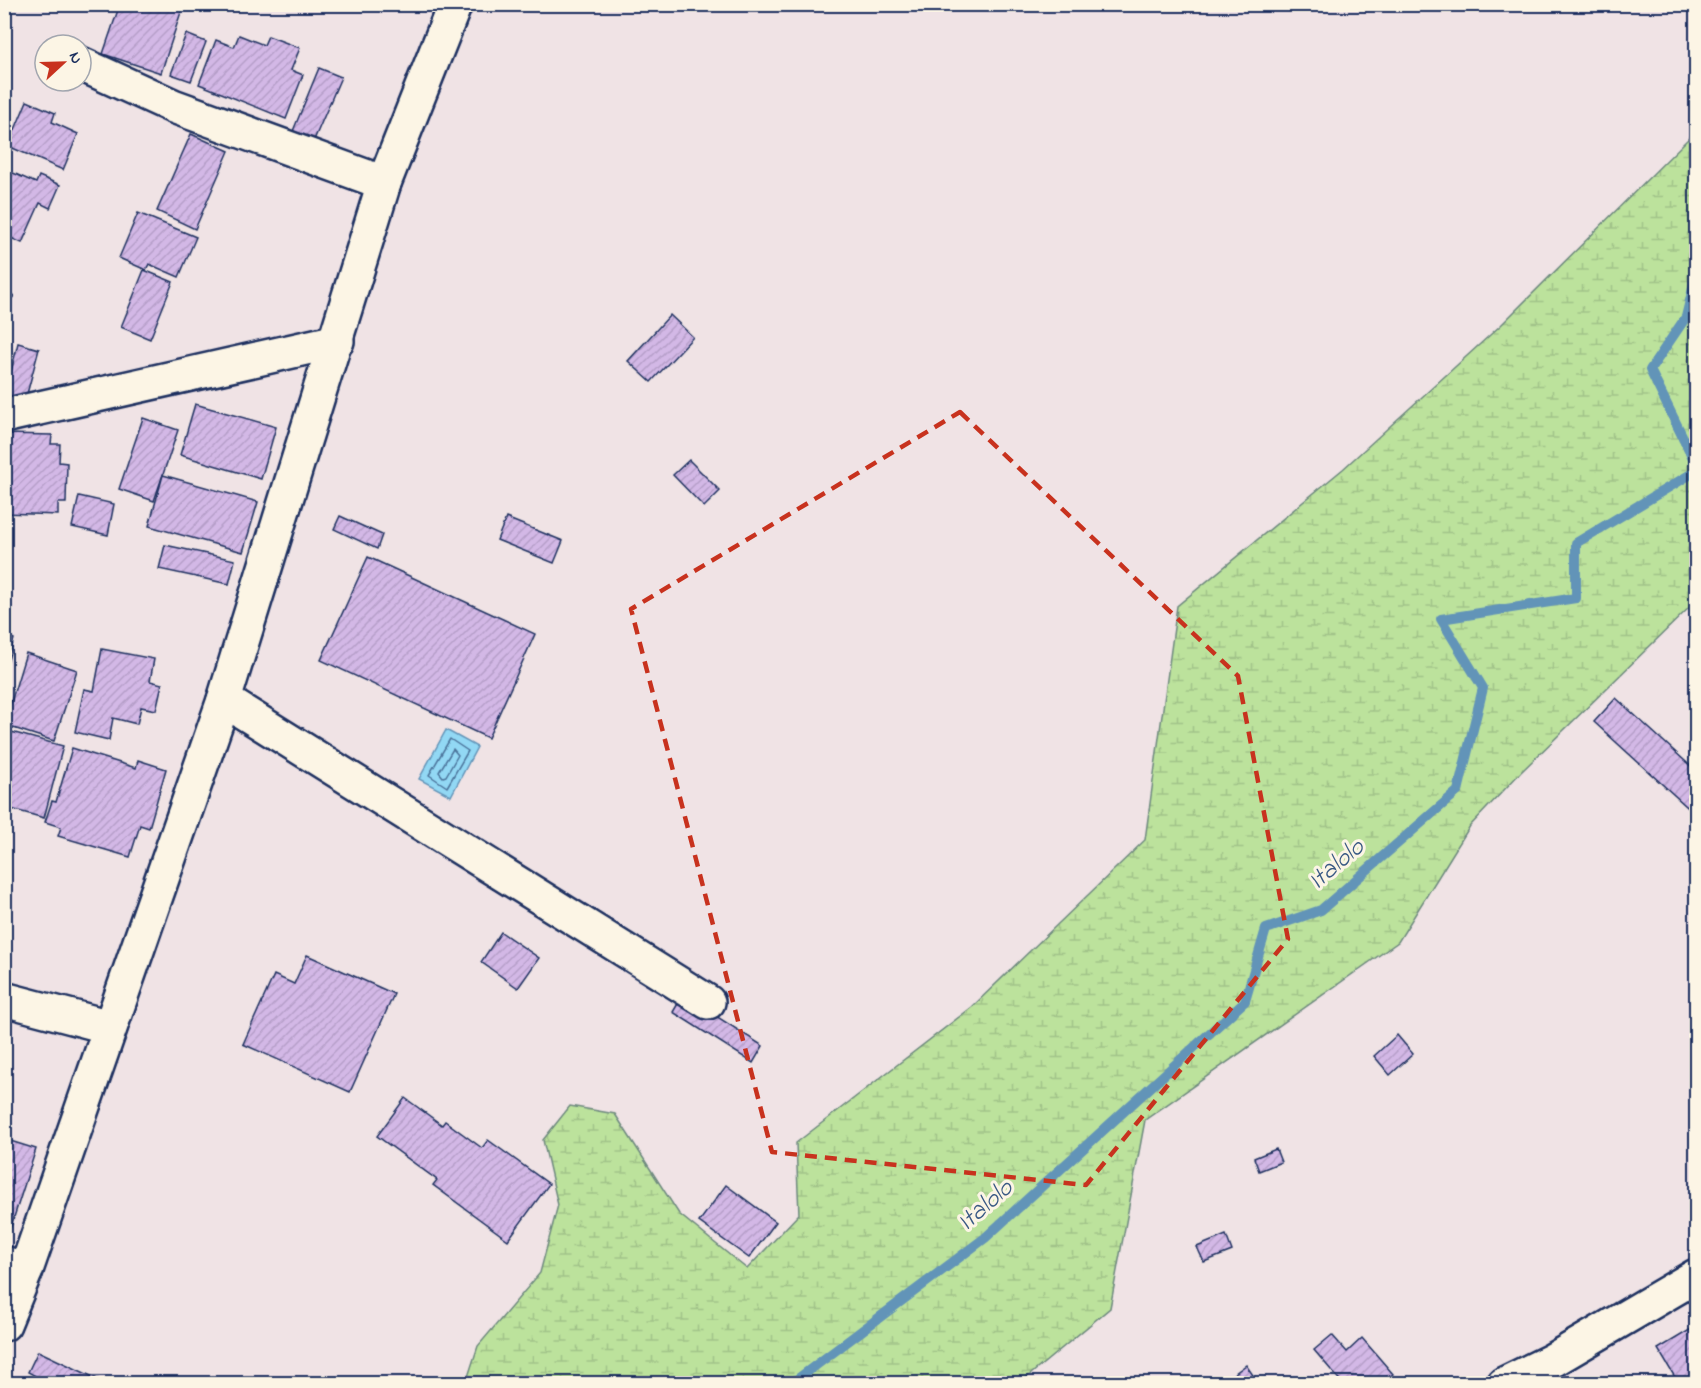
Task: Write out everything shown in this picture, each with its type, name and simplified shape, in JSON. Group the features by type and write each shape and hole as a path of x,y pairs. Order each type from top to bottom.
{"street":[{"path":"4,1324 15,1266 110,1027 224,700 337,341 384,183 455,4"},
{"path":"93,69 174,106 384,183"},
{"path":"4,416 337,341"},
{"path":"224,700 708,1002"},
{"path":"4,999 110,1027"},
{"path":"1504,1383 1552,1360 1696,1276"}],"highlighted area":[{"path":"960,412 1238,676 1288,939 1086,1185 772,1152 696,867 631,609"}],"green space":[{"path":"1696,131 1696,601 1521,772 1470,826 1398,942 1145,1120 1110,1308 1020,1383 466,1383 478,1346 540,1273 558,1205 543,1140 570,1106 615,1114 679,1214 747,1269 799,1214 796,1143 972,1007 1145,840 1177,606 1343,469 1501,325"}],"water":[{"path":"446,730 477,747 451,796 419,779"}],"building":[{"path":"120,4 168,4 182,9 161,73 103,54"},
{"path":"186,34 206,42 191,81 171,74"},
{"path":"239,35 264,45 268,36 300,48 291,70 303,75 286,119 199,84 216,40 234,47"},
{"path":"319,68 341,77 314,140 293,131"},
{"path":"27,101 55,113 52,122 78,134 63,170 8,146"},
{"path":"191,134 229,151 195,229 157,211"},
{"path":"4,169 36,183 39,176 60,185 50,208 40,203 22,243 4,235"},
{"path":"138,213 196,237 179,277 149,264 146,270 119,258"},
{"path":"144,270 173,282 150,339 121,327"},
{"path":"4,288 14,296 4,307"},
{"path":"670,315 693,337 651,382 628,361"},
{"path":"18,343 39,349 24,405 4,400"},
{"path":"195,404 276,427 261,479 180,455"},
{"path":"143,418 178,430 154,501 119,489"},
{"path":"5,434 52,435 51,444 60,444 59,462 67,463 66,503 58,503 58,515 4,513"},
{"path":"689,460 720,491 704,507 673,475"},
{"path":"163,475 258,502 243,552 149,526"},
{"path":"79,496 114,504 108,535 72,527"},
{"path":"340,516 382,535 377,549 334,529"},
{"path":"506,518 563,541 554,563 497,540"},
{"path":"165,545 235,560 229,584 159,569"},
{"path":"368,557 535,634 488,738 321,660"},
{"path":"4,636 14,639 4,674"},
{"path":"102,649 154,659 150,681 162,684 156,710 141,707 137,724 113,718 109,740 75,732 84,689 94,691"},
{"path":"26,653 77,670 54,741 4,725"},
{"path":"1616,698 1696,771 1696,815 1594,722"},
{"path":"4,730 63,746 44,818 4,807"},
{"path":"72,748 136,768 138,760 166,769 149,828 140,825 130,857 58,836 61,827 45,822 52,801 56,802"},
{"path":"501,932 539,958 518,988 481,962"},
{"path":"307,955 394,994 350,1092 243,1044 274,975 294,984"},
{"path":"683,995 763,1046 753,1063 673,1012"},
{"path":"1397,1035 1413,1054 1390,1075 1374,1056"},
{"path":"405,1098 442,1125 445,1121 482,1148 488,1140 549,1184 508,1240 433,1185 437,1180 377,1136"},
{"path":"4,1139 36,1149 5,1245 4,1244"},
{"path":"1276,1149 1281,1162 1259,1171 1254,1158"},
{"path":"726,1185 776,1222 749,1258 699,1222"},
{"path":"1226,1235 1232,1251 1204,1262 1197,1247"},
{"path":"1693,1328 1696,1333 1696,1384 1679,1384 1658,1349"},
{"path":"1332,1335 1347,1352 1362,1338 1393,1374 1382,1384 1343,1384 1314,1350"},
{"path":"38,1351 108,1384 50,1384 28,1372"},
{"path":"1246,1365 1259,1384 1220,1384"}],"waterway":[{"name":"Italolo","path":"1696,276 1686,317 1650,370 1696,464"},
{"name":"Italolo","path":"791,1384 985,1238 1245,1001 1266,929 1321,910 1458,791 1483,688 1441,619 1576,598 1576,543 1696,471"}]}
